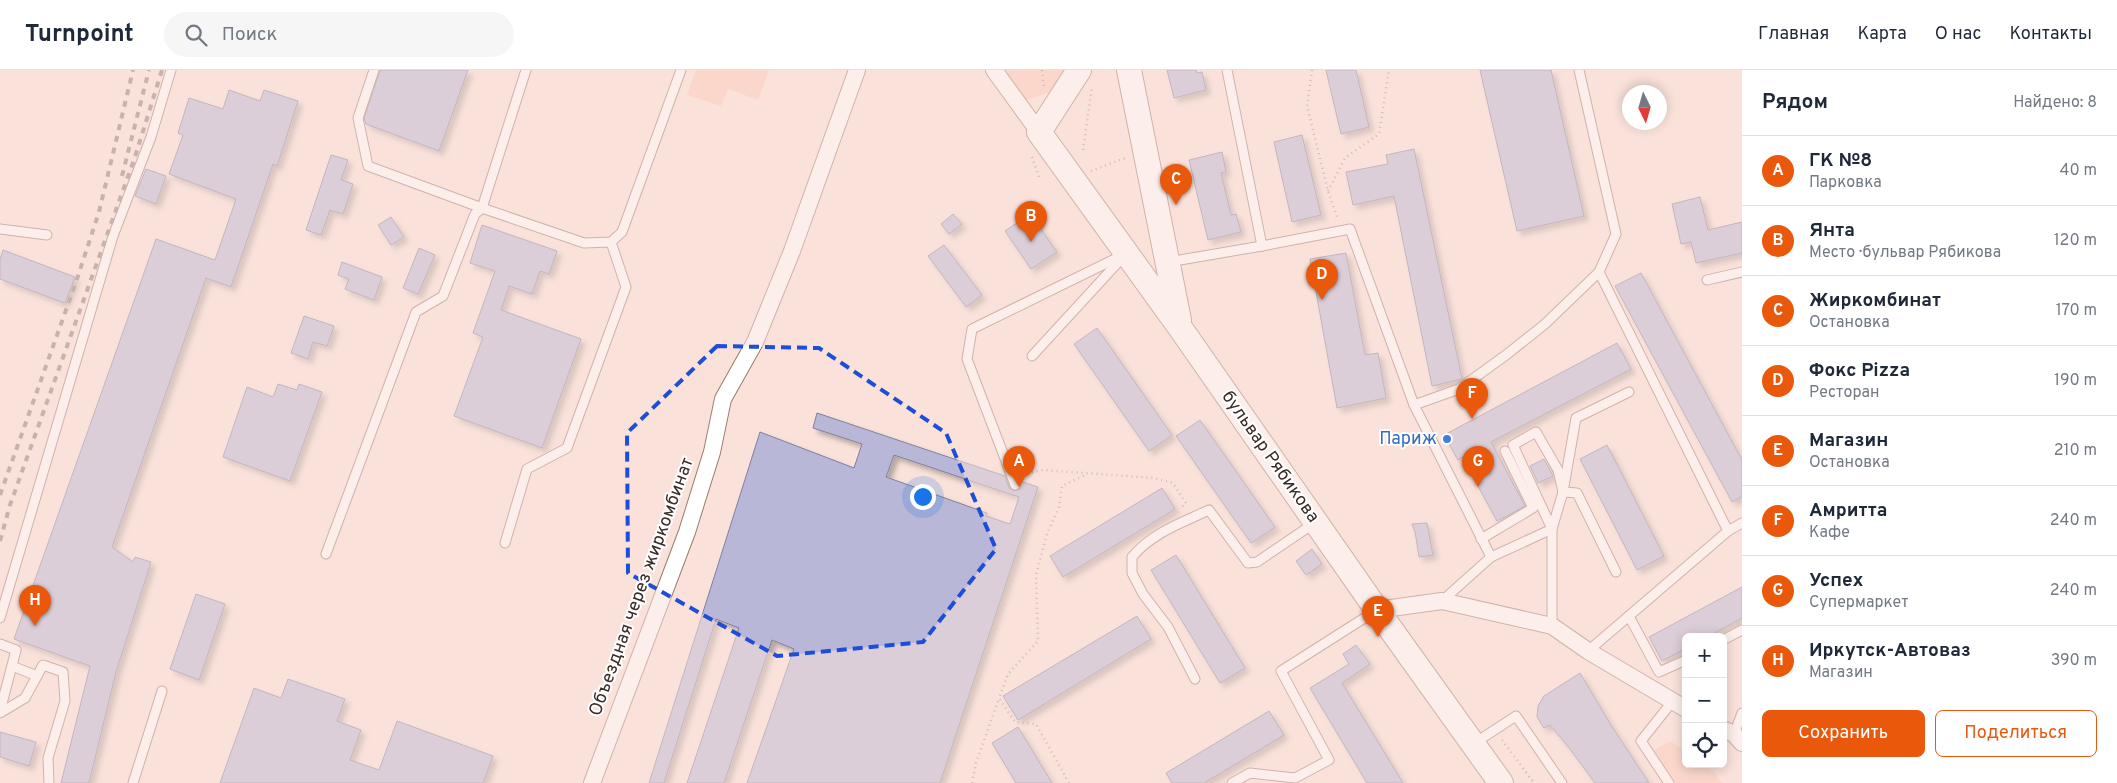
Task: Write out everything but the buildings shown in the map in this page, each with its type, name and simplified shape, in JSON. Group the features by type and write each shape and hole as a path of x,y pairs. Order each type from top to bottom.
{"street":[{"name":"Объездная через жиркомбинат","path":"592,783 687,532 712,452 724,399 755,342 792,251 857,70"},
{"name":"бульвар Рябикова","path":"994,70 1181,329 1377,610 1501,783"},
{"path":"1129,70 1181,329"},
{"path":"1039,132 1086,74"},
{"path":"1377,610 1442,601 1552,626 1588,651 1679,706"}],"lane":[{"path":"0,618 113,236 151,137 172,70"},
{"path":"374,70 358,118 368,166 482,208 584,242 611,242 622,232 681,70"},
{"path":"326,554 416,312 443,296 475,214 482,208 526,70"},
{"path":"1227,70 1262,246"},
{"path":"1414,405 1459,390 1506,356 1545,324 1599,272 1616,234 1579,70"},
{"path":"0,229 47,234"},
{"path":"1180,260 1350,229 1414,405 1491,557"},
{"path":"505,543 527,469 567,448 626,287 611,242"},
{"path":"1032,356 1127,254"},
{"path":"1015,485 968,359 972,330 1127,254"},
{"path":"1599,272 1728,530"},
{"path":"1707,280 1742,272"},
{"path":"1552,626 1552,529 1563,492 1576,418 1629,392"},
{"path":"1552,529 1513,445 1536,432 1558,470 1563,492"},
{"path":"1481,539 1533,508 1505,451"},
{"path":"1563,492 1577,493 1616,572"},
{"path":"1194,679 1168,627 1143,594 1132,573 1132,557 1143,544 1208,510 1248,563 1257,562 1316,522"},
{"path":"1588,651 1728,530 1742,523"},
{"path":"1442,601 1491,557 1552,529"},
{"path":"1232,783 1250,774 1295,778 1329,760 1281,671 1377,610"},
{"path":"1629,616 1659,672 1682,662"},
{"path":"1727,638 1742,630"},
{"path":"0,644 16,650 0,712"},
{"path":"0,712 26,698 43,665 63,672 65,701 48,758 49,783"},
{"path":"12,666 37,676"},
{"path":"133,783 162,691"},
{"path":"1669,783 1642,741 1679,706"},
{"path":"1733,735 1742,713"},
{"path":"1472,744 1516,716 1562,783"}],"path":[{"path":"1042,70 1044,95"},
{"path":"1312,70 1307,106 1336,217 1350,229"},
{"path":"1328,191 1345,158 1379,134 1389,70"},
{"path":"1083,150 1086,74"},
{"path":"1087,173 1145,151"},
{"path":"1015,485 1023,472 1042,470 1154,478 1173,483 1186,503 1175,515 1178,525"},
{"path":"972,783 976,763 1008,674 1038,641 1036,575 1047,534 1059,507 1062,486 1088,474"},
{"path":"999,698 1015,722 1036,724 1068,783"},
{"path":"1498,733 1534,783"}],"highlighted area":[{"path":"717,346 819,348 946,433 996,549 923,642 777,656 628,573 627,433"}],"shaded area":[{"path":"696,70 769,70 758,100 728,89 721,106 687,95"},
{"path":"1001,70 1069,70 1056,90 1024,101"},
{"path":"1670,741 1682,748 1682,768 1710,768 1722,783 1676,783 1654,750"}],"railway":[{"path":"0,495 99,212 133,70"},
{"path":"122,176 149,70"},
{"path":"0,541 10,505 135,157 162,70"}],"place":[{"name":"Жиркомбинат","path":"1176,205"},
{"name":"Янта","path":"1031,242"},
{"name":"Фокс Pizza","path":"1322,300"},
{"name":"Амритта","path":"1472,419"},
{"name":"Париж","path":"1447,439"},
{"name":"ГК №8","path":"1019,487"},
{"name":"Успех","path":"1478,487"},
{"name":"Иркутск-Автоваз","path":"35,626"},
{"name":"Магазин","path":"1378,637"}]}
